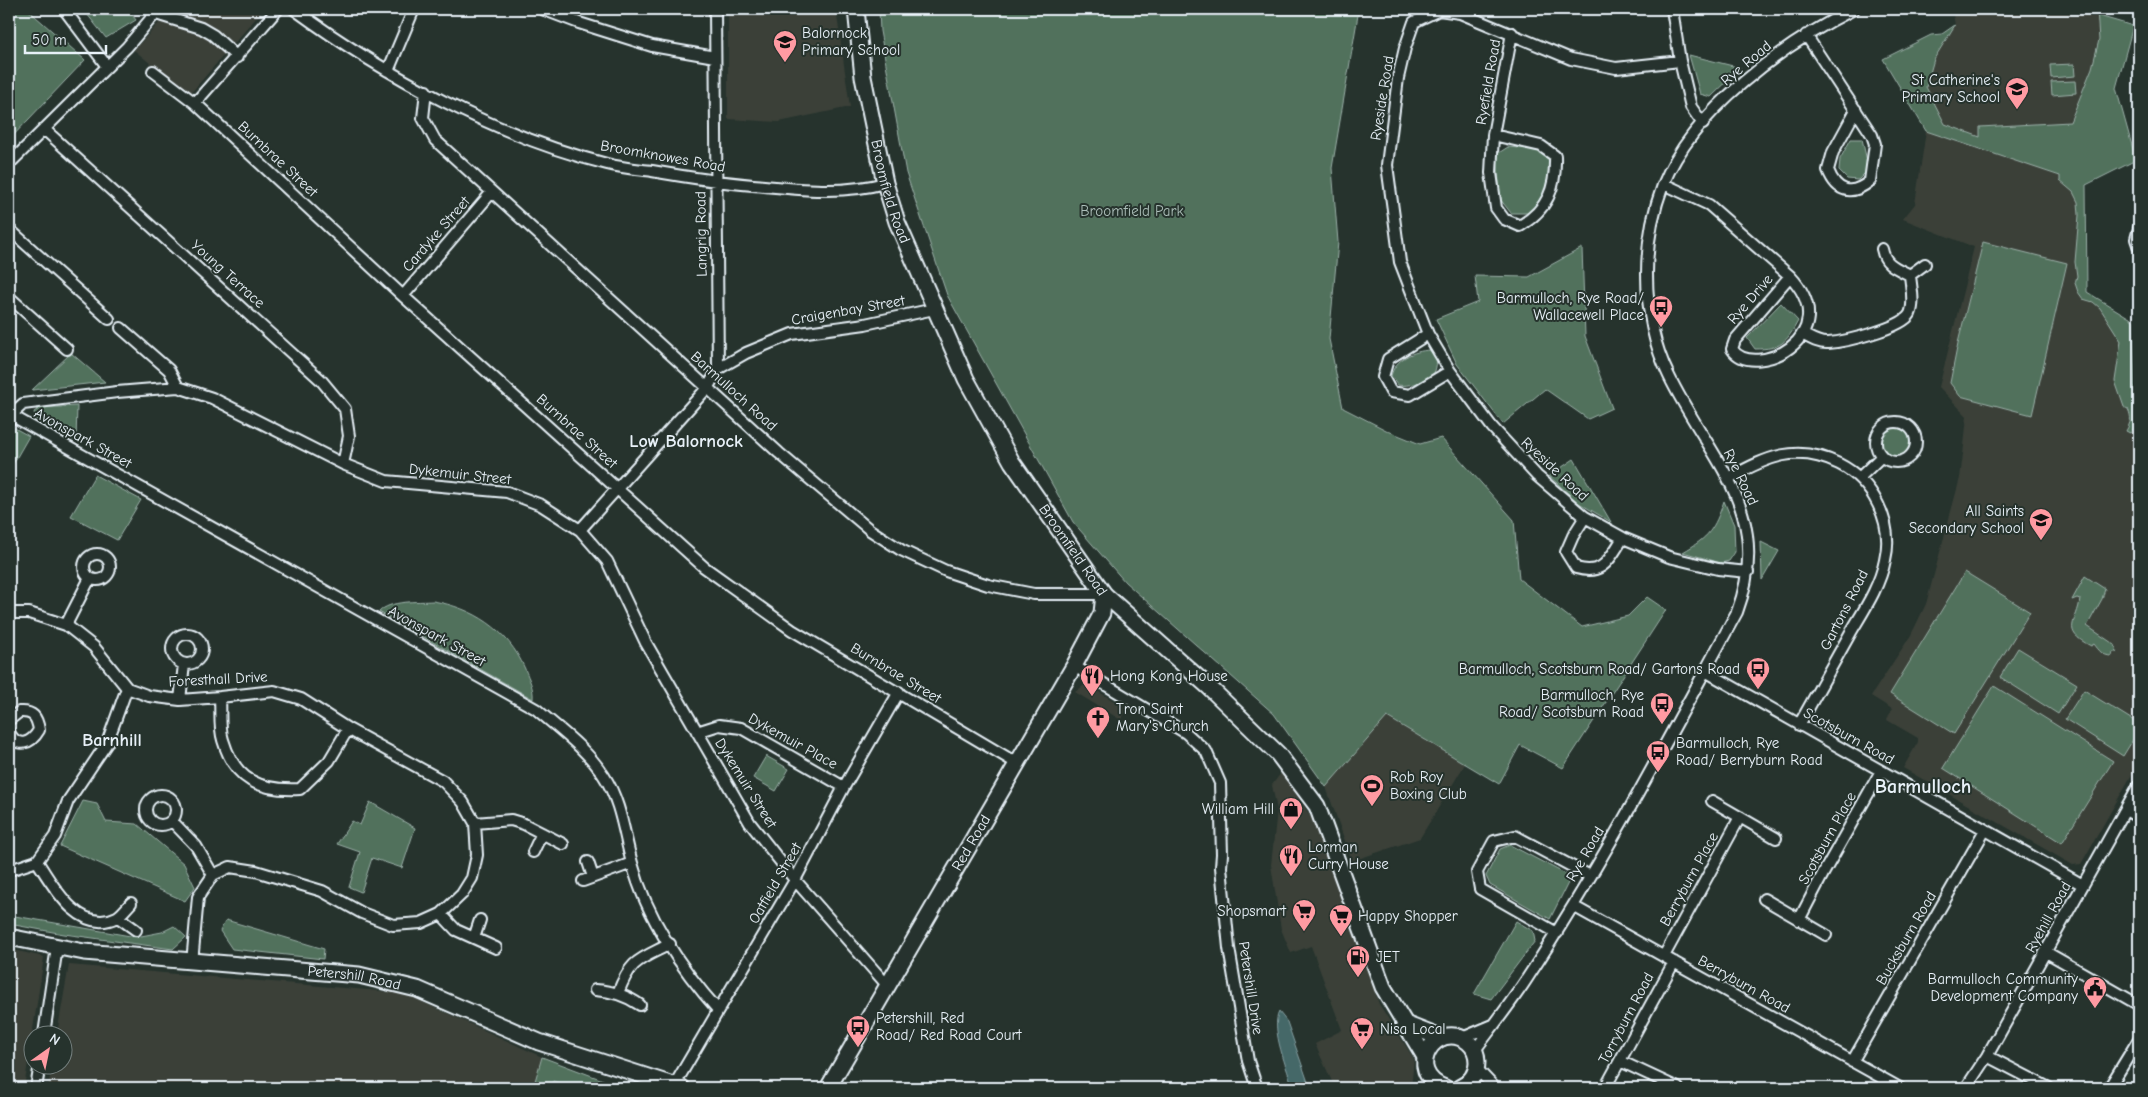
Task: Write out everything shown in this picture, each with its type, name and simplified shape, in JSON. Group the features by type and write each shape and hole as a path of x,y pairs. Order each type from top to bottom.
{"street":[{"path":"64,9 106,65"},
{"path":"195,103 278,9"},
{"name":"Broomknowes Road","path":"294,9 330,36 388,71 515,135 608,164 715,181 829,191 861,189 885,183"},
{"path":"388,71 414,9"},
{"path":"542,9 578,23 652,46 714,56"},
{"name":"Langrig Road","path":"715,9 718,369"},
{"name":"Broomfield Road","path":"856,9 863,77 885,183 896,222 966,379 1012,462 1104,594 1210,688 1278,754 1317,806 1383,987 1425,1057"},
{"path":"1672,9 1680,61 1692,107 1703,124"},
{"name":"Rye Road","path":"1475,1050 1557,933 1573,906 1705,671 1737,612 1744,594 1748,572 1747,528 1740,504 1729,478 1669,377 1653,330 1648,306 1647,257 1650,231 1664,184 1676,162 1703,124 1732,92 1806,35 1854,9"},
{"name":"Ryeside Road","path":"1680,61 1616,68 1571,60 1512,33 1460,13 1439,10 1414,22 1405,48 1398,78 1387,165 1400,262 1428,334 1450,371 1492,427 1530,469 1585,517 1623,538 1669,557 1718,568 1748,572"},
{"path":"9,164 106,65 127,47 158,12 201,28 213,35 237,56"},
{"name":"Ryefield Road","path":"1493,135 1541,146 1556,156 1556,173 1548,201 1535,217 1520,226 1504,219 1496,208 1492,173 1493,135 1512,33"},
{"path":"1806,35 1856,110 1875,144 1874,163 1870,181 1861,189 1849,191 1836,184 1828,170 1833,152 1856,110"},
{"name":"Burnbrae Street","path":"153,71 195,103 403,296 704,567 792,630 1018,764"},
{"name":"Barmulloch Road","path":"426,91 423,118 435,140 814,484 870,530 901,550 946,571 988,585 1034,594 1104,594"},
{"name":"Young Terrace","path":"44,129 146,219 321,380 345,409 349,436 343,464"},
{"name":"Rye Drive","path":"1664,184 1709,204 1790,276 1798,284 1808,302 1809,312 1802,334 1794,345 1784,353 1769,358 1746,359 1736,355 1732,349 1735,340 1790,276"},
{"name":"Cardyke Street","path":"403,296 492,192"},
{"path":"2139,228 2136,239 2139,248"},
{"path":"9,229 109,318"},
{"path":"1882,249 1884,258 1889,265 1910,275"},
{"path":"1910,275 1925,264"},
{"path":"1802,334 1826,344 1896,326 1909,315 1912,306 1910,275"},
{"path":"9,297 66,349"},
{"name":"Craigenbay Street","path":"718,369 746,353 792,334 865,324 934,309"},
{"path":"121,328 169,370 178,387"},
{"path":"1428,334 1388,359 1383,378 1391,392 1410,395 1450,371"},
{"path":"580,530 708,387 718,369"},
{"name":"Dykemuir Street","path":"10,414 24,404 117,392 178,387 212,398 343,464 386,481 507,492 542,504 580,530 607,561 646,643 750,823 886,986"},
{"name":"Avonspark Street","path":"10,414 536,709 578,745 604,776 622,818 632,863 644,897 696,986 718,1010"},
{"name":"Gartons Road","path":"1729,478 1759,461 1789,453 1808,454 1830,459 1860,478 1875,498 1884,520 1888,541 1885,560 1875,588 1799,725"},
{"path":"1860,478 1882,456"},
{"name":"Ryeside Road","path":"1585,517 1572,536 1566,552 1576,568 1590,572 1604,566 1623,538"},
{"path":"66,625 90,578"},
{"name":"Red Road","path":"828,1088 1074,666 1102,613 1104,594"},
{"path":"9,613 29,613 66,625 94,647 127,688 107,743 68,801 55,836 37,861 13,869 9,868"},
{"path":"180,700 184,664"},
{"name":"Petershill Drive","path":"1074,666 1186,733 1206,751 1220,783 1221,867 1229,948 1248,1061 1257,1088"},
{"name":"Scotsburn Road","path":"1705,671 2084,885"},
{"name":"Foresthall Drive","path":"127,688 149,696 180,700 220,698 274,691 301,699 348,729 444,781 464,802 475,823 478,855 472,878 462,894 441,914 421,923 393,925 362,913 322,891 256,871 230,867 213,874"},
{"name":"Oatfield Street","path":"678,1087 718,1010 796,880 844,787 899,692"},
{"path":"220,698 222,739 236,770 252,781 277,790 300,789 329,761 348,729"},
{"path":"9,720 19,712 26,712 37,719 39,730 34,739 24,742 15,740 9,732"},
{"name":"Dykemuir Place","path":"697,732 719,725 741,728 844,787"},
{"name":"Scotsburn Place","path":"1800,920 1824,872 1881,772"},
{"name":"Ryehill Road","path":"1966,1088 1987,1056 2139,785"},
{"path":"1712,801 1776,838"},
{"path":"2126,810 2139,818"},
{"name":"Berryburn Place","path":"1664,956 1740,817"},
{"path":"475,823 511,820 563,844"},
{"path":"172,821 196,846 213,874 198,898 192,962"},
{"name":"Bucksburn Road","path":"1852,1062 1985,830"},
{"path":"533,852 542,833"},
{"path":"1557,933 1480,889 1477,872 1494,841 1515,836 1590,876"},
{"path":"37,861 58,894 77,913 98,922 118,917 131,903"},
{"path":"588,862 593,877"},
{"path":"583,880 632,863"},
{"path":"1764,899 1826,935"},
{"name":"Berryburn Road","path":"1573,906 1900,1088"},
{"path":"441,914 456,930 496,948"},
{"path":"118,917 136,930"},
{"path":"474,938 480,920"},
{"name":"Petershill Road","path":"9,937 84,952 358,975 417,989 539,1042 678,1087"},
{"path":"618,994 627,972 635,962 670,944"},
{"path":"45,1024 57,947"},
{"path":"2046,952 2139,1005"},
{"name":"Torryburn Road","path":"1605,1088 1674,962"},
{"path":"595,990 629,997 640,1004"},
{"path":"1405,1024 1441,1038"},
{"path":"1462,1038 1494,1024"},
{"path":"1445,1088 1424,1081 1425,1057 1429,1048 1441,1038 1451,1036 1462,1038 1470,1044 1475,1050 1477,1057 1477,1069 1474,1077 1462,1087"},
{"path":"2109,1088 2139,1039"},
{"path":"1987,1056 2049,1088"},
{"path":"1620,1062 1678,1088"},
{"path":"1477,1069 1495,1088"},
{"path":"36,1088 38,1074"},
{"path":"1462,1087 1482,1088"}],"shaded area":[{"path":"172,9 263,10 189,95 134,50"},
{"name":"Balornock Primary School","path":"728,9 836,9 850,107 779,122 728,119"},
{"name":"All Saints Secondary School","path":"1952,9 2100,9 2099,16 2133,26 2116,88 2136,160 2086,185 2087,292 2133,320 2135,405 2139,407 2139,762 2081,864 2073,865 1903,768 1918,742 1918,738 1887,720 1892,709 1871,696 1911,635 1926,604 1960,478 1964,446 1967,416 1939,387 1974,247 1903,219 1915,204 1926,131 1883,59 1931,35 1942,34 1955,25"},
{"path":"1086,684 1127,709 1121,720 1075,692"},
{"path":"1387,717 1465,764 1420,838 1352,861 1326,787"},
{"path":"1281,773 1314,821 1379,1004 1414,1059 1411,1088 1335,1088 1315,1044 1342,1030 1311,946 1291,953 1281,929 1271,865 1277,810 1272,785"},
{"path":"9,949 44,957 34,1024 22,1024 22,1074 26,1074 24,1088 9,1088"},
{"path":"69,965 403,993 542,1057 533,1088 48,1088 50,1074 72,1074 72,1024 59,1024"}],"green space":[{"path":"9,9 27,9 85,60 9,140"},
{"path":"83,9 128,9 136,20 106,38"},
{"name":"Broomfield Park","path":"879,9 1359,9 1332,168 1338,242 1329,339 1343,408 1388,431 1420,444 1441,438 1514,520 1519,579 1582,627 1628,616 1647,597 1666,610 1563,768 1520,745 1499,784 1387,717 1326,787 1274,714 1125,582 1073,522 947,295 906,173 880,31"},
{"path":"2097,9 2100,9 2099,16 2133,26 2116,88 2136,160 2086,185 2087,292 2133,320 2135,405 2139,407 2139,425 2130,433 2126,431 2130,422 2130,415 2128,409 2124,407 2115,381 2121,341 2100,308 2093,302 2083,299 2075,283 2077,276 2075,262 2079,215 2078,202 2073,192 2060,181 2060,176 1926,131 1883,59 1931,35 1942,34 1955,25 1934,59 1926,87 1945,124 1980,137 1980,127 2070,122 2092,68 2099,40"},
{"path":"1689,55 1741,68 1711,97 1700,94"},
{"path":"2074,64 2075,76 2051,78 2050,65"},
{"path":"2075,81 2076,93 2052,95 2051,82"},
{"path":"1851,139 1862,139 1867,161 1866,172 1858,180 1847,179 1839,171 1840,159"},
{"path":"1508,147 1539,151 1548,159 1551,166 1551,175 1545,192 1530,213 1511,213 1500,199 1497,154"},
{"path":"1983,242 2067,263 2032,415 1960,396 1950,383"},
{"path":"1582,248 1585,336 1612,408 1588,419 1545,389 1503,424 1457,364 1436,319 1478,302 1475,276 1529,277"},
{"path":"1781,303 1798,321 1794,329 1786,340 1777,346 1755,349 1747,338"},
{"path":"1430,350 1437,358 1433,374 1416,383 1398,385 1391,376 1396,365 1411,354"},
{"path":"71,353 105,382 32,390"},
{"path":"77,406 76,441 36,419 34,412 40,408"},
{"path":"9,425 29,436 9,471"},
{"path":"1896,428 1906,432 1910,442 1906,452 1896,456 1886,452 1882,442 1886,432"},
{"path":"1574,459 1611,522 1579,503 1549,476"},
{"path":"95,475 141,500 117,540 71,516"},
{"path":"1724,501 1734,525 1735,552 1729,561 1721,563 1683,552 1710,532"},
{"path":"1761,542 1779,551 1762,580"},
{"path":"1965,572 2030,612 1954,734 1890,694"},
{"path":"2085,576 2105,589 2102,599 2087,626 2115,645 2117,652 2113,652 2112,656 2103,654 2094,644 2091,646 2081,640 2073,630 2080,599 2072,600"},
{"path":"433,601 448,604 475,615 499,632 518,655 532,687 533,699 379,612 390,605"},
{"path":"2018,648 2077,684 2058,714 2000,677"},
{"path":"1994,686 2113,761 2062,843 1943,768"},
{"path":"2084,690 2139,724 2139,730 2123,756 2065,719"},
{"path":"766,756 789,769 776,791 753,778"},
{"path":"83,801 97,804 106,822 137,824 184,864 195,887 185,901 60,846"},
{"path":"370,802 415,828 402,868 372,858 361,892 349,887 360,852 337,844 352,821 360,825"},
{"path":"1510,845 1571,877 1550,919 1490,885 1486,876 1500,849"},
{"path":"9,915 136,937 162,932 174,926 186,937 173,949 64,934 9,924"},
{"path":"226,920 324,949 323,959 232,949 220,931"},
{"path":"1516,921 1533,931 1535,941 1491,999 1474,994"},
{"path":"542,1057 624,1088 572,1088 553,1081 551,1088 533,1088"}],"water":[{"path":"1279,1012 1287,1022 1310,1088 1293,1088 1278,1039 1277,1019"}],"place":[{"name":"Balornock Primary School","path":"785,63"},
{"name":"St Catherine's Primary School","path":"2017,110"},
{"name":"Barmulloch, Rye Road/ Wallacewell Place","path":"1661,328"},
{"name":"All Saints Secondary School","path":"2041,541"},
{"name":"Barmulloch, Scotsburn Road/ Gartons Road","path":"1758,690"},
{"name":"Hong Kong House","path":"1092,697"},
{"name":"Barmulloch, Rye Road/ Scotsburn Road","path":"1662,725"},
{"name":"Tron Saint Mary's Church","path":"1098,739"},
{"name":"Barmulloch, Rye Road/ Berryburn Road","path":"1658,773"},
{"name":"Rob Roy Boxing Club","path":"1372,807"},
{"name":"William Hill","path":"1291,830"},
{"name":"Lorman Curry House","path":"1291,877"},
{"name":"Shopsmart","path":"1304,932"},
{"name":"Happy Shopper","path":"1341,937"},
{"name":"JET","path":"1358,978"},
{"name":"Barmulloch Community Development Company","path":"2095,1009"},
{"name":"Petershill, Red Road/ Red Road Court","path":"858,1048"},
{"name":"Nisa Local","path":"1362,1050"}],"district":[{"name":"Low Balornock","path":"686,441"},
{"name":"Barnhill","path":"112,740"},
{"name":"Barmulloch","path":"1923,786"}]}
